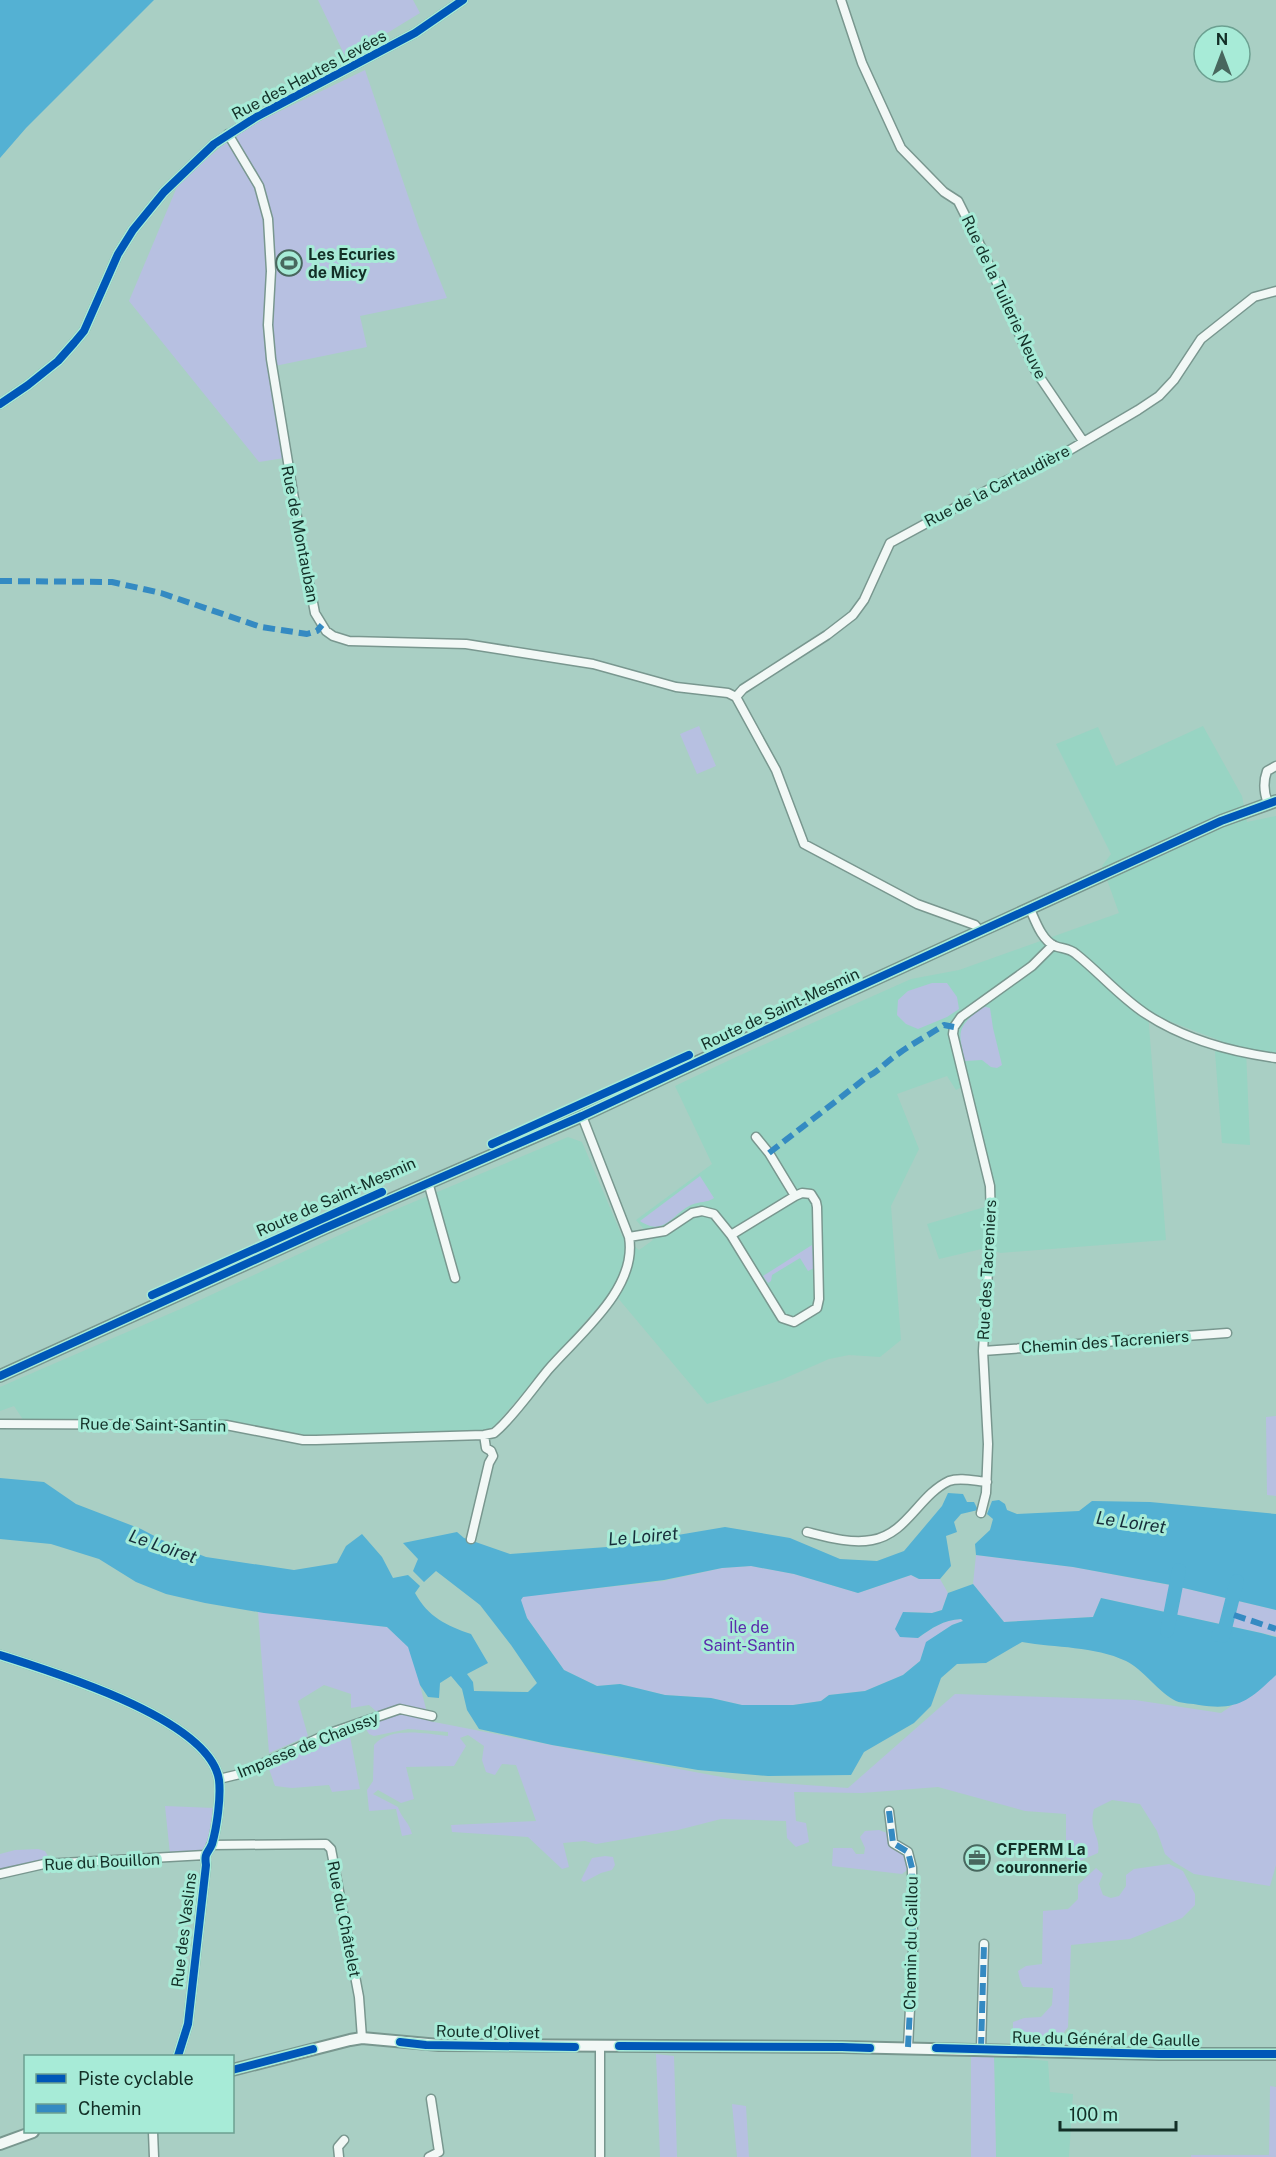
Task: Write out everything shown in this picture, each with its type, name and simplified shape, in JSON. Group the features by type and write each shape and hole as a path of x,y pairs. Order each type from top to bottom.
{"main road":[{"name":"Route de Saint-Mesmin","path":"0,1376 428,1182 582,1116 1221,821 1272,802"},
{"name":"Route d'Olivet","path":"234,2069 362,2038 426,2045 600,2047"},
{"name":"Rue du Général de Gaulle","path":"600,2047 908,2048 1159,2054 1276,2054"},
{"path":"0,2144 30,2133"}],"street":[{"name":"Rue des Hautes Levées","path":"0,404 50,367 84,331 118,254 133,230 164,192 214,144 228,134 416,33 463,0"},
{"name":"Rue de la Tuilerie Neuve","path":"841,0 862,63 901,148 944,192 958,201 982,249 1035,370 1083,441"},
{"name":"Rue de Montauban","path":"228,134 259,186 268,219 271,271 268,311 271,359 315,614 326,631 333,636 350,641 477,645 593,664 676,687 720,691 736,697"},
{"name":"Rue de la Cartaudière","path":"736,697 743,689 827,635 853,615 864,600 890,543 995,486 1063,454 1159,396 1174,380 1201,339 1254,297 1276,291"},
{"path":"736,697 776,770 804,844 917,904 975,925 980,931"},
{"path":"1272,802 1265,796 1264,778 1267,771 1276,766"},
{"path":"1030,909 1043,935 1053,945 1074,952 1145,1014 1203,1041 1228,1049 1276,1058"},
{"name":"Rue des Tacreniers","path":"981,1513 985,1503 987,1482 988,1444 983,1351 991,1223 990,1186 952,1034 961,1017 1032,966 1053,945"},
{"path":"471,1539 489,1463 493,1456 486,1448 484,1435 498,1430 549,1368 606,1306 627,1268 630,1256 628,1238 582,1116"},
{"path":"756,1137 769,1153 795,1196"},
{"path":"428,1182 455,1278"},
{"path":"628,1238 660,1232 692,1213 702,1211 714,1214 731,1235 782,1318 789,1322 799,1320 817,1308 819,1304 817,1207 811,1194 802,1193 795,1196 731,1235"},
{"name":"Chemin des Tacreniers","path":"983,1351 1227,1332"},
{"name":"Rue de Saint-Santin","path":"0,1424 226,1425 303,1440 484,1435"},
{"path":"807,1532 832,1538 873,1540 898,1528 928,1497 949,1482 959,1479 987,1482"},
{"path":"0,1655 46,1670 145,1709 162,1718 180,1730 204,1752 215,1768 219,1779"},
{"name":"Impasse de Chaussy","path":"219,1779 240,1774 330,1732 400,1709 432,1716"},
{"name":"Rue des Vaslins","path":"178,2055 188,2024 206,1864 205,1856 212,1845 218,1808 219,1779"},
{"name":"Chemin du Caillou","path":"889,1812 893,1843 908,1852 912,1868 913,1950 908,2048"},
{"name":"Rue du Châtelet","path":"212,1845 326,1844 331,1849 359,1997 362,2038"},
{"name":"Rue du Bouillon","path":"0,1874 44,1864 205,1856"},
{"path":"981,2049 984,1944"},
{"path":"600,2047 600,2157"},
{"path":"429,2157 438,2152 431,2099"},
{"path":"153,2133 154,2157"},
{"path":"339,2157 338,2147 344,2140"}],"shaded area":[{"path":"1203,726 1242,796 1247,822 1276,816 1276,1054 1246,1050 1250,1145 1222,1143 1215,1052 1221,1041 1148,1013 1166,1240 1000,1253 986,1248 939,1259 927,1224 995,1204 962,1087 956,1090 947,1076 897,1094 919,1149 891,1206 901,1340 880,1357 849,1355 829,1359 781,1380 707,1404 612,1291 490,1431 316,1440 226,1425 24,1421 14,1406 0,1411 0,1387 185,1307 385,1214 568,1137 582,1142 622,1236 639,1250 653,1240 636,1220 712,1164 675,1086 911,979 959,970 1119,913 1102,866 1111,854 1056,744 1098,727 1116,766"},
{"path":"994,2056 1048,2061 1050,2092 1073,2094 1069,2157 996,2157"}],"green space":[{"path":"318,0 413,0 420,13 361,49 344,54"},
{"name":"Les Ecuries de Micy","path":"365,70 419,228 447,298 360,316 367,347 270,367 284,458 259,462 129,301 179,182 241,130"},
{"path":"699,726 716,766 697,774 680,734"},
{"path":"932,983 947,983 957,997 959,1009 947,1017 918,1029 906,1024 897,1015 898,1000 908,991"},
{"path":"982,1006 990,1008 1002,1065 997,1068 991,1067 982,1060 965,1061 961,1042 962,1030"},
{"path":"700,1176 714,1198 691,1205 661,1226 655,1227 640,1221"},
{"path":"812,1245 814,1268 808,1271 800,1258 772,1275 768,1283 763,1276"},
{"path":"1276,1416 1276,1496 1267,1495 1266,1417"},
{"path":"976,1555 1073,1567 1175,1586 1276,1610 1276,1636 1101,1598 1093,1617 1004,1622 973,1584"},
{"name":"Île de Saint-Santin","path":"751,1566 794,1574 858,1593 911,1575 919,1579 940,1579 948,1593 942,1610 932,1613 903,1612 918,1638 943,1623 961,1619 963,1621 952,1625 927,1642 920,1661 903,1675 865,1691 829,1695 821,1701 793,1705 742,1705 711,1698 665,1695 620,1684 597,1686 564,1670 527,1618 520,1600 524,1596 664,1581 722,1568"},
{"path":"258,1612 387,1627 411,1649 429,1721 738,1780 848,1788 955,1694 1135,1700 1221,1713 1276,1675 1276,1865 1270,1886 1194,1874 1165,1854 1157,1831 1140,1804 1112,1800 1094,1809 1093,1828 1098,1842 1098,1853 1077,1862 1066,1858 1066,1814 1025,1811 938,1787 862,1793 794,1792 796,1821 806,1823 809,1842 796,1847 787,1838 786,1821 721,1819 678,1830 596,1844 585,1841 563,1843 569,1867 562,1869 528,1837 452,1832 451,1825 536,1821 516,1765 502,1764 495,1775 486,1772 482,1760 484,1746 468,1735 460,1738 466,1746 454,1766 406,1767 414,1799 401,1803 378,1790 373,1794 398,1807 412,1834 402,1836 396,1809 369,1811 367,1790 373,1781 374,1745 381,1739 399,1733 448,1736 448,1732 408,1729 374,1736 369,1734 363,1724 377,1712 369,1705 351,1708 351,1694 324,1685 298,1701 308,1736 269,1753"},
{"path":"349,1731 360,1789 332,1792 329,1785 292,1788 275,1786 268,1766"},
{"path":"165,1806 214,1808 207,1851 170,1854"},
{"path":"879,1830 887,1833 889,1842 908,1860 907,1870 902,1874 832,1866 833,1848 852,1848 856,1854 864,1854 865,1848 860,1837 865,1831"},
{"path":"15,1850 45,1851 48,1856 42,1860 0,1871 0,1854"},
{"path":"613,1857 615,1865 612,1870 584,1882 581,1880 592,1858"},
{"path":"1169,1864 1183,1871 1195,1894 1195,1905 1182,1918 1130,1939 1071,1945 1068,2027 1056,2043 1013,2041 1013,2022 1024,2018 1041,2017 1052,2005 1053,1988 1023,1987 1018,1971 1026,1966 1042,1964 1043,1911 1068,1909 1078,1899 1078,1885 1096,1868 1103,1874 1099,1884 1103,1895 1111,1898 1119,1896 1126,1886 1126,1875 1134,1869"},
{"path":"656,2054 674,2056 677,2157 660,2157"},
{"path":"971,2055 994,2056 996,2157 971,2157"},
{"path":"1270,2086 1276,2087 1276,2157 1191,2157 1191,2155 1269,2155"},
{"path":"732,2104 746,2106 749,2157 737,2157"}],"water":[{"path":"0,0 154,0 26,128 0,158"},
{"name":"Le Loiret","path":"0,1478 44,1482 76,1504 206,1557 294,1570 337,1563 346,1546 362,1534 382,1557 393,1578 408,1575 420,1586 415,1593 432,1614 446,1624 471,1634 488,1663 467,1674 473,1682 474,1691 528,1692 537,1683 480,1605 436,1571 424,1582 413,1571 418,1559 403,1543 457,1532 464,1538 510,1554 607,1547 725,1527 790,1538 840,1559 877,1561 904,1551 942,1506 948,1493 963,1494 967,1502 974,1502 978,1510 961,1514 954,1522 957,1532 946,1536 951,1566 940,1579 919,1579 911,1575 858,1593 794,1574 751,1566 722,1568 664,1580 523,1597 521,1600 527,1618 564,1670 597,1686 620,1684 665,1695 711,1698 742,1705 793,1705 821,1701 829,1695 865,1691 903,1675 920,1661 926,1642 952,1625 963,1621 961,1619 943,1623 918,1638 900,1637 895,1629 903,1612 932,1613 942,1610 948,1593 973,1584 1004,1622 1093,1617 1101,1598 1276,1637 1276,1675 1250,1698 1233,1705 1212,1706 1182,1703 1163,1692 1132,1665 1114,1656 1088,1650 1022,1642 986,1663 957,1664 941,1678 931,1706 914,1723 864,1752 851,1775 768,1776 698,1770 552,1745 479,1729 467,1710 462,1689 451,1676 440,1683 439,1698 428,1697 420,1685 408,1647 387,1627 264,1613 205,1603 166,1594 136,1582 99,1559 51,1544 0,1539"},
{"name":"Le Loiret","path":"999,1500 1005,1504 1007,1510 1017,1514 1079,1511 1092,1501 1150,1502 1276,1514 1276,1610 1171,1585 1073,1567 976,1555 975,1544 990,1530 993,1519 987,1514 992,1501"}],"waterway":[{"path":"1167,1631 1179,1570"},
{"path":"1218,1635 1223,1636 1237,1581"}],"marked path":[{"path":"0,581 112,582 161,593 261,627 307,634 317,631 322,625"},
{"path":"769,1153 904,1050 944,1025 954,1027"},
{"path":"1234,1615 1276,1629"},
{"path":"889,1811 893,1843 908,1852 912,1868 913,1950 908,2047"},
{"path":"981,2049 984,1944"}],"cycle path":[{"path":"0,404 58,361 84,331 118,254 133,230 164,192 214,144 256,117 415,33 463,0"},
{"path":"0,1376 325,1228 582,1116 1221,821 1276,801"},
{"path":"492,1144 689,1055"},
{"path":"152,1295 382,1192"},
{"path":"0,1655 90,1686 160,1718 188,1737 209,1758 219,1780 218,1812 212,1844 206,1858 188,2024 178,2055"},
{"path":"400,2042 426,2045 575,2047"},
{"path":"619,2046 870,2048"},
{"path":"936,2048 1159,2054 1276,2054"},
{"path":"234,2069 313,2049"}],"place":[{"name":"Les Ecuries de Micy","path":"289,263"},
{"name":"CFPERM La couronnerie","path":"977,1858"}]}
